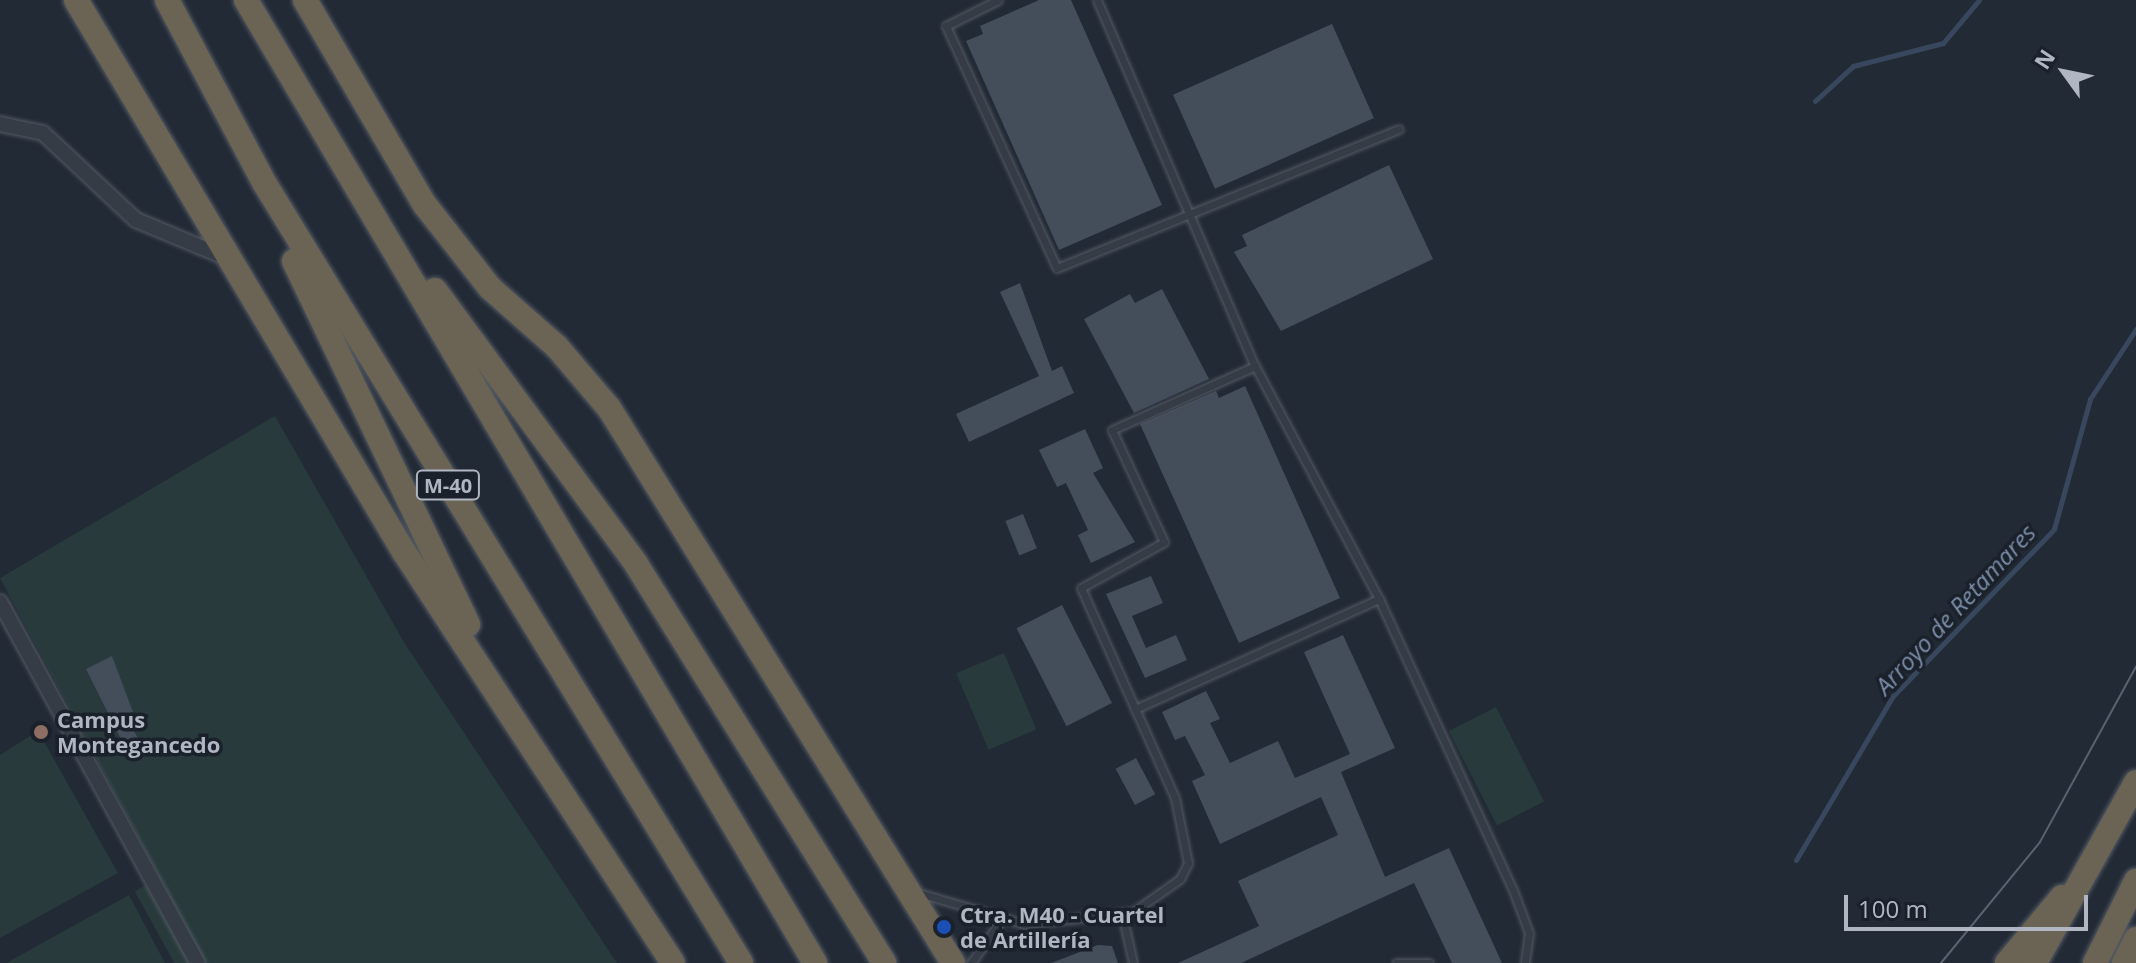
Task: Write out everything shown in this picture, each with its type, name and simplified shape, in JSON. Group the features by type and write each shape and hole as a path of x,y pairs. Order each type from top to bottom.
{"highway":[{"path":"76,0 222,256 404,552 496,684 673,963"},
{"name":"M-40","path":"167,0 265,184 741,963"},
{"path":"246,0 815,963"},
{"path":"305,0 425,205 490,288 557,347 609,408 953,963"},
{"path":"335,152 636,564 884,963"},
{"path":"265,184 285,243 352,368 496,684"},
{"path":"2035,963 2136,782"},
{"path":"2007,963 2109,834"},
{"path":"2095,963 2136,881"},
{"path":"2124,963 2136,939"}],"street":[{"path":"0,124 43,133 136,220 222,256"},
{"path":"0,602 198,963"}],"lane":[{"path":"998,0 946,26 1057,268 1399,129"},
{"path":"1097,0 1255,366 1379,599 1513,890 1529,933 1525,963"},
{"path":"904,886 953,909 1024,924 1122,914 1180,879 1188,863 1175,798 1081,588 1164,542 1112,430 1255,366"},
{"path":"1135,709 1379,599"},
{"path":"1122,914 1133,963"},
{"path":"971,963 1002,919"},
{"path":"1396,963 1429,963"}],"shaded area":[{"path":"275,416 405,644 617,963 206,963 0,578"},
{"path":"1004,653 1036,729 989,750 956,673"},
{"path":"1496,707 1544,801 1497,826 1449,731"},
{"path":"38,731 118,873 0,938 0,755"},
{"path":"146,885 189,963 174,963 135,891"},
{"path":"129,895 165,963 8,963 8,962"}],"building":[{"path":"1039,0 1071,0 1162,205 1059,250 966,41 983,34 980,26"},
{"path":"1332,24 1374,118 1215,189 1173,95"},
{"path":"1389,165 1433,259 1281,331 1234,252 1247,246 1242,235"},
{"path":"1020,283 1052,371 1062,366 1074,393 969,442 956,414 1039,376 1000,292"},
{"path":"1162,289 1209,379 1134,413 1084,319 1130,294 1135,303"},
{"path":"1245,386 1340,598 1239,643 1140,424 1216,391 1219,398"},
{"path":"1085,429 1103,468 1093,473 1135,542 1091,563 1078,535 1088,530 1066,483 1057,487 1039,450"},
{"path":"1023,514 1037,548 1019,555 1005,521"},
{"path":"1151,576 1163,603 1132,616 1146,648 1176,635 1187,660 1145,678 1106,594"},
{"path":"1062,605 1112,703 1066,726 1017,628"},
{"path":"1343,635 1395,748 1341,772 1385,877 1449,848 1502,963 1452,963 1414,883 1241,963 1178,963 1259,926 1238,881 1338,835 1321,797 1220,844 1192,781 1205,775 1185,736 1175,740 1162,712 1206,691 1220,719 1210,723 1230,763 1278,741 1295,778 1350,754 1304,652"},
{"path":"112,656 133,712 126,715 145,752 131,759 86,669"},
{"path":"1136,758 1155,794 1135,805 1116,769"},
{"path":"1098,945 1112,946 1118,963 1051,963"}],"waterway":[{"path":"1815,101 1853,66 1943,43 1979,0"},
{"name":"Arroyo de Retamares","path":"1796,860 1893,696 2054,529 2090,399 2136,329"}],"tram line":[{"path":"1941,963 2040,842 2136,667"}],"place":[{"name":"Campus Montegancedo","path":"41,732"},
{"name":"Ctra. M40 - Cuartel de Artillería","path":"944,927"}]}
